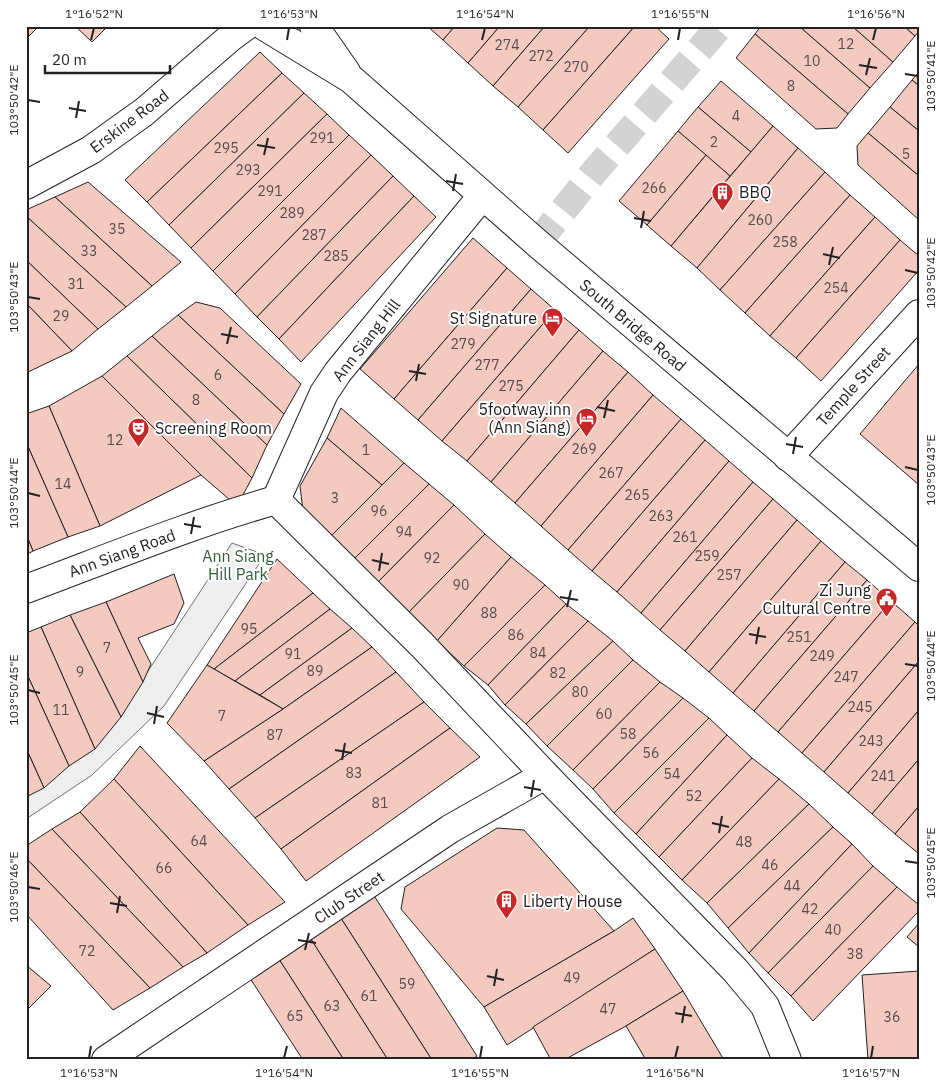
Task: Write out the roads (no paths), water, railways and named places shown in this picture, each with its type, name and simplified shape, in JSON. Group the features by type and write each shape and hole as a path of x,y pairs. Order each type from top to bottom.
{"street":[{"name":"Erskine Road","path":"26,185 91,150 144,112 246,26"},
{"name":"South Bridge Road","path":"264,26 351,79 484,197 919,567"},
{"name":"South Bridge Road","path":"314,26 351,79"},
{"name":"Ann Siang Hill","path":"276,500 324,393 338,372 473,207 484,197"},
{"name":"Temple Street","path":"788,457 919,314"},
{"name":"Ann Siang Road","path":"26,589 237,511 276,500"},
{"path":"276,500 422,645 545,775 735,970 765,1006 787,1060"},
{"name":"Club Street","path":"106,1060 450,829 545,775"}],"tunnel":[{"path":"537,243 594,172 720,26"}],"place":[{"name":"BBQ","path":"723,211"},
{"name":"St Signature","path":"553,337"},
{"name":"5footway.inn (Ann Siang)","path":"587,437"},
{"name":"Screening Room","path":"139,447"},
{"name":"Zi Jung Cultural Centre","path":"887,618"},
{"name":"Liberty House","path":"507,920"}],"park label":[{"name":"Ann Siang Hill Park","path":"238,565"}]}
